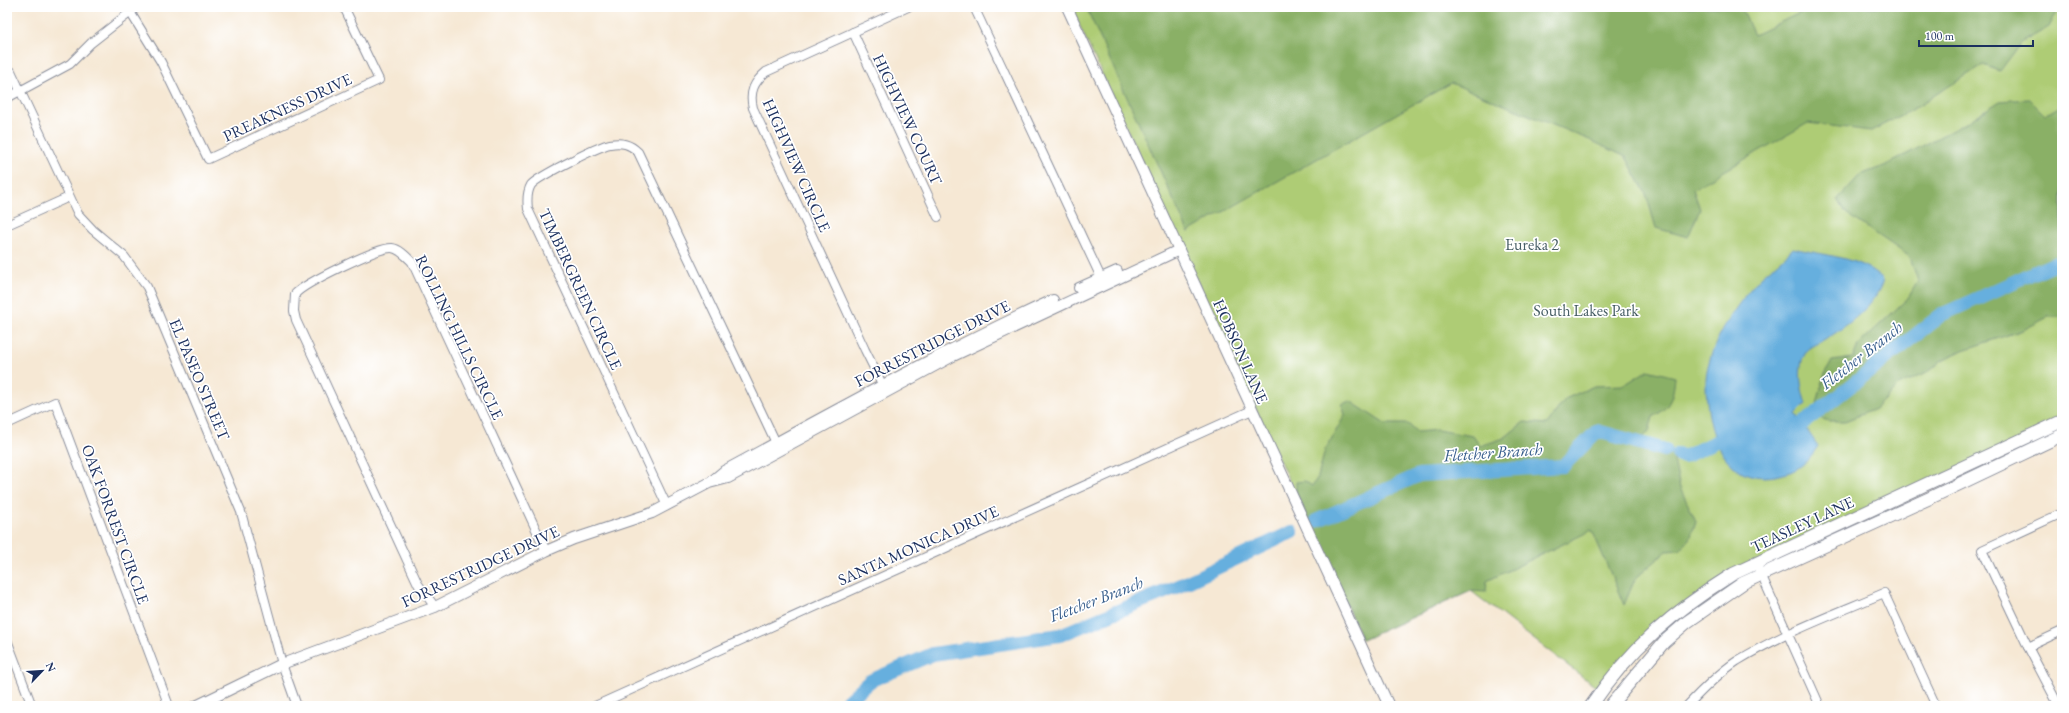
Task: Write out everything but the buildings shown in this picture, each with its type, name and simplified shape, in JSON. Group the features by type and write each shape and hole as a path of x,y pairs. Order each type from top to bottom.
{"main road":[{"name":"TEASLEY LANE","path":"1591,706 1605,684 1640,644 1705,592 1733,574 2062,421"},
{"name":"TEASLEY LANE","path":"1610,706 1653,653 1687,622 1719,599 1760,575 1930,498 2062,435"}],"street":[{"name":"HIGHVIEW CIRCLE","path":"884,388 865,350 751,100 751,92 755,84 766,72 908,7"},
{"path":"974,7 1102,281"},
{"name":"HOBSON LANE","path":"1067,7 1389,706"},
{"name":"PREAKNESS DRIVE","path":"131,9 161,62 208,159 379,80 348,8"},
{"path":"7,98 21,92 70,64 91,43 131,9"},
{"name":"HIGHVIEW COURT","path":"853,32 938,217"},
{"name":"EL PASEO STREET","path":"11,71 68,197 78,214 93,230 124,256 147,287 241,512 282,664 297,706"},
{"name":"TIMBERGREEN CIRCLE","path":"667,506 528,209 528,194 531,185 542,176 610,144 626,144 638,152 777,446"},
{"path":"7,225 68,197"},
{"name":"FORRESTRIDGE DRIVE","path":"196,706 282,664 435,607 546,551 574,539 652,513 667,506 709,483 724,471 777,446 977,336 1177,247"},
{"name":"ROLLING HILLS CIRCLE","path":"435,607 418,584 296,320 294,311 295,294 308,284 378,251 392,248 400,251 412,262 546,551"},
{"name":"OAK FORREST CIRCLE","path":"7,424 56,402 169,706"},
{"name":"SANTA MONICA DRIVE","path":"595,706 1252,410"},
{"path":"2059,706 2028,647 1982,550 2062,513"},
{"path":"1756,563 1760,575 1820,706"},
{"path":"1687,706 1704,688 1736,662 1787,635 1884,593 1936,706"},
{"path":"2028,647 2062,631"},
{"path":"7,640 32,706"}],"green space":[{"name":"South Lakes Park","path":"1071,7 1754,7 1759,9 1775,7 2062,7 2062,420 1756,563 1691,601 1601,691 1471,591 1362,640"},
{"path":"1086,7 1741,7 1754,35 1812,7 2062,7 2058,10 2049,27 2021,43 2000,71 1983,65 1906,113 1871,131 1808,123 1693,189 1700,209 1688,237 1656,228 1646,194 1626,157 1592,141 1451,83 1188,232"},
{"path":"2029,99 2045,115 2062,105 2062,317 2048,317 2023,330 1963,350 1941,361 1925,374 1898,386 1875,409 1845,421 1829,421 1816,417 1815,412 1824,376 1832,361 1853,358 1858,345 1908,298 1918,281 1910,257 1846,213 1838,199 1860,175 1884,166 1964,124 2000,101"},
{"path":"1648,370 1675,377 1670,401 1664,409 1653,417 1649,431 1641,440 1659,450 1671,447 1680,488 1696,521 1690,539 1680,550 1667,551 1635,579 1624,605 1592,530 1487,581 1486,592 1471,591 1362,640 1296,492 1296,482 1305,481 1312,486 1318,477 1325,450 1345,415 1342,404 1350,401 1385,424 1408,424 1417,432 1437,430 1473,436 1480,446 1504,438 1524,422 1547,424 1565,399 1594,386 1624,385"}],"water":[{"path":"1793,248 1853,261 1874,272 1883,279 1880,289 1868,306 1860,314 1825,340 1807,351 1804,357 1800,377 1806,404 1796,414 1818,446 1801,466 1790,472 1775,476 1756,476 1741,471 1729,461 1720,448 1713,432 1709,415 1706,381 1707,372 1716,343 1724,326 1735,309 1760,278"}],"waterway":[{"name":"Fletcher Branch","path":"1786,430 1796,429 1941,315 2062,260"},
{"name":"Fletcher Branch","path":"1316,521 1419,475 1563,466 1597,431 1665,450"},
{"name":"Fletcher Branch","path":"1678,454 1684,457 1719,440 1734,438"},
{"name":"Fletcher Branch","path":"842,706 870,681 933,654 1060,635 1179,586 1292,532"}],"park label":[{"name":"Eureka 2","path":"1532,244"}]}
